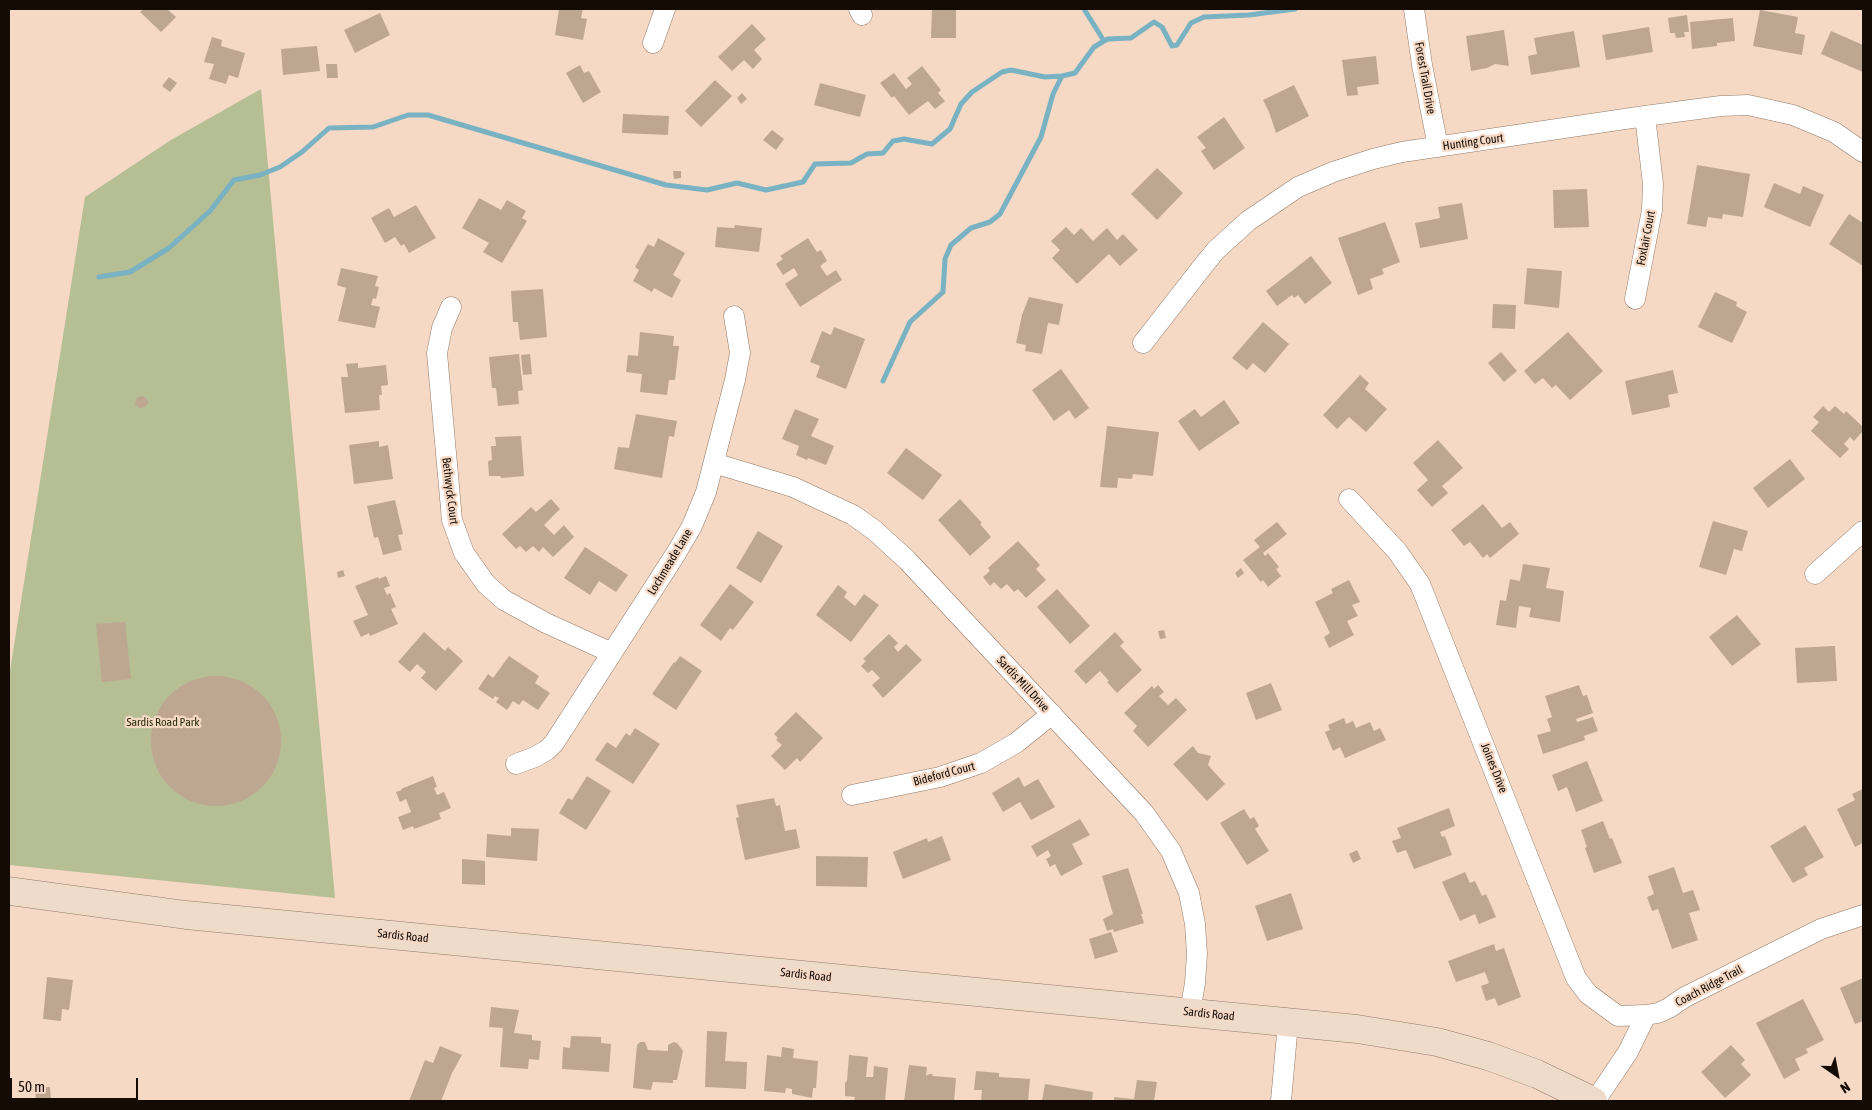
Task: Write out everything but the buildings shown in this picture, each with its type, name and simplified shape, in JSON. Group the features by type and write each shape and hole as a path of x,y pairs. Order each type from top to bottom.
{"main road":[{"name":"Sardis Road","path":"9,891 186,915 1190,1012 1357,1030 1437,1042 1464,1049 1538,1074 1594,1101"}],"street":[{"path":"653,43 665,9"},
{"name":"Forest Trail Drive","path":"1414,9 1422,65 1438,147"},
{"name":"Hunting Court","path":"1143,343 1216,250 1248,221 1291,192 1332,172 1373,159 1438,147 1645,116 1721,106 1748,105 1793,115 1834,132 1863,152"},
{"name":"Foxlair Court","path":"1635,299 1652,210 1653,184 1645,116"},
{"name":"Bethwyck Court","path":"451,307 442,328 437,353 452,520 464,553 486,584 504,600 546,623 612,653"},
{"name":"Lochmeade Lane","path":"516,764 535,757 547,750 554,742 692,526 706,492 735,380 740,353 734,316"},
{"name":"Sardis Mill Drive","path":"714,463 793,487 853,516 874,530 907,560 1144,813 1171,851 1189,893 1195,924 1196,964 1190,1012"},
{"name":"Joines Drive","path":"1349,499 1397,552 1420,584 1576,978 1588,994 1618,1016 1646,1015"},
{"path":"1815,574 1863,531"},
{"name":"Bideford Court","path":"852,795 940,777 981,763 1016,743 1052,714"},
{"name":"Coach Ridge Trail","path":"1646,1015 1658,1013 1669,1008 1685,997 1821,929 1863,915"},
{"path":"1594,1101 1628,1052 1646,1015"},
{"path":"1281,1101 1288,1023"}],"green space":[{"name":"Sardis Road Park","path":"261,89 335,898 9,865 9,677 85,197 171,140"}],"waterway":[{"path":"1084,9 1104,41"},
{"path":"99,277 130,272 169,248 210,211 234,180 260,175 280,167 302,152 329,128 373,127 408,115 428,115 666,185 707,190 737,183 766,190 803,182 815,164 851,163 867,154 883,153 893,141 904,139 932,144 950,129 961,104 972,92 1002,72 1011,70 1045,77 1075,73 1094,47 1108,39 1131,38 1154,22 1162,27 1172,46 1177,45 1191,23 1204,17 1249,15 1295,9"},
{"path":"883,381 910,322 943,292 945,259 951,245 971,228 990,222 1000,214 1041,137 1053,94 1062,76"}]}
